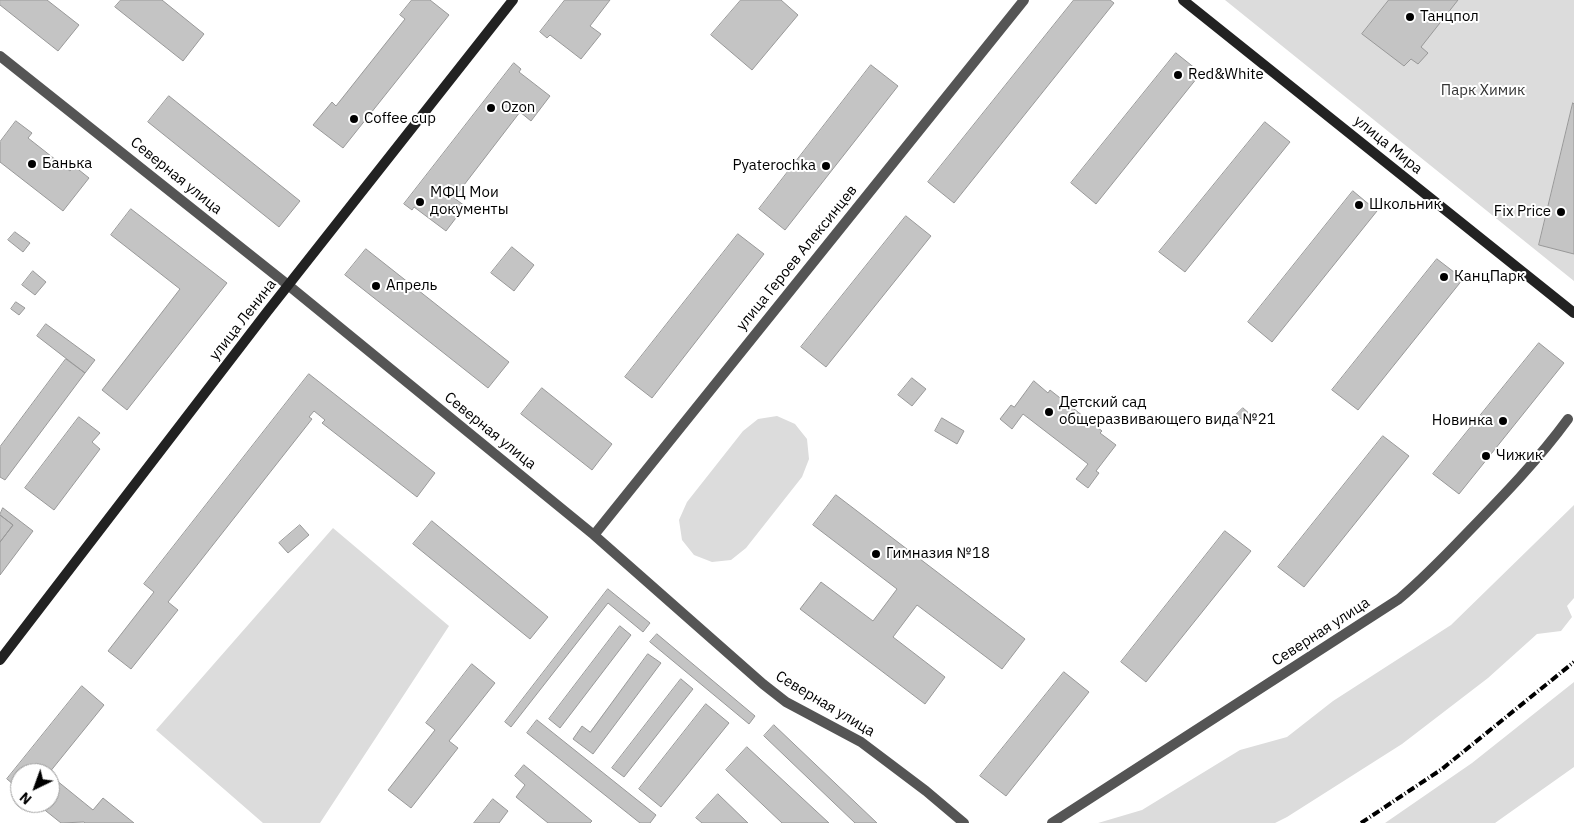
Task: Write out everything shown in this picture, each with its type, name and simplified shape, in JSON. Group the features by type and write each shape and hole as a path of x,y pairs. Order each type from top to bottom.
{"street":[{"name":"улица Ленина","path":"0,660 288,285 513,0"},
{"name":"улица Героев Алексинцев","path":"594,535 1024,0"},
{"name":"улица Мира","path":"1183,0 1574,313"},
{"name":"Северная улица","path":"0,56 288,285 594,535 763,684 786,702 861,742 939,801 964,823"},
{"name":"Северная улица","path":"1052,823 1400,599 1506,493 1547,447 1568,419"}],"green space":[{"name":"Парк Химик","path":"1225,0 1574,0 1574,281"},
{"path":"777,416 795,424 807,439 809,459 802,477 746,548 731,560 712,562 694,555 682,540 679,520 687,502 743,431 758,419"},
{"path":"1574,505 1574,598 1567,606 1572,617 1561,631 1537,634 1488,678 1402,744 1275,823 1098,823 1142,810 1240,750 1287,737 1333,701 1451,625"},
{"path":"333,528 449,626 320,823 263,823 156,730"},
{"path":"1574,682 1574,767 1495,823 1385,823 1472,763"}],"building":[{"path":"0,0 47,0 79,25 58,51 0,5"},
{"path":"121,0 162,0 204,34 183,61 115,7"},
{"path":"412,0 430,0 449,15 343,148 313,125 332,102 336,106 405,19 400,15"},
{"path":"565,0 610,0 590,26 601,34 581,59 550,35 547,38 540,32"},
{"path":"741,0 781,0 798,15 752,70 711,35"},
{"path":"1074,0 1110,0 1114,3 954,203 928,182"},
{"name":"Танцпол","path":"1389,0 1458,0 1421,47 1428,53 1418,64 1411,59 1404,66 1362,34"},
{"path":"1176,53 1201,73 1096,204 1071,183"},
{"path":"514,63 521,69 519,72 550,96 531,121 520,112 454,198 465,206 446,231 414,207 412,210 404,204"},
{"path":"871,65 898,86 785,230 759,209"},
{"path":"169,96 300,201 279,227 148,122"},
{"path":"1574,104 1574,254 1539,245"},
{"name":"Банька","path":"16,121 32,133 28,138 70,171 74,166 89,178 63,211 0,162 0,142"},
{"path":"1265,122 1290,142 1185,272 1159,252"},
{"path":"1353,191 1377,211 1272,342 1248,322"},
{"path":"131,209 227,283 127,410 102,390 180,289 111,235"},
{"path":"906,216 931,236 826,367 801,347"},
{"path":"15,232 30,243 23,252 8,240"},
{"path":"738,234 764,254 652,398 625,377"},
{"path":"512,247 534,265 514,291 491,273"},
{"path":"366,249 509,362 488,388 345,275"},
{"path":"1437,259 1463,279 1358,410 1332,390"},
{"path":"33,271 46,282 35,295 22,285"},
{"path":"16,302 25,308 19,315 11,309"},
{"path":"46,324 95,360 85,373 37,336"},
{"path":"1539,343 1564,363 1459,494 1433,474"},
{"path":"66,359 85,373 5,480 0,477 0,447"},
{"path":"309,374 435,473 417,497 322,423 325,420 314,411 309,417 312,419 168,602 178,610 131,669 108,651 154,592 144,584"},
{"path":"912,378 926,389 912,406 898,395"},
{"path":"1034,381 1048,393 1050,390 1102,431 1100,433 1116,445 1096,471 1099,473 1088,488 1076,479 1088,464 1023,414 1012,429 1000,419 1011,405 1014,407"},
{"path":"542,388 612,444 592,470 521,414"},
{"path":"1243,408 1250,414 1244,421 1236,415"},
{"path":"79,417 100,433 92,442 100,449 54,510 25,488"},
{"path":"942,418 964,431 957,444 935,431"},
{"path":"1383,436 1409,456 1304,587 1278,567"},
{"path":"836,495 1025,639 1002,669 917,605 893,637 945,677 925,704 800,609 821,582 873,621 897,589 813,525"},
{"path":"3,508 33,531 0,575 0,542 13,525 0,515"},
{"path":"0,515 13,525 0,542"},
{"path":"432,521 548,617 530,639 413,544"},
{"path":"300,525 309,535 288,553 279,543"},
{"path":"1225,531 1251,551 1146,682 1121,662"},
{"path":"608,589 650,623 643,632 608,603 511,727 505,722"},
{"path":"620,626 631,635 560,728 549,719"},
{"path":"657,634 755,716 749,724 650,642"},
{"path":"648,654 661,663 593,754 573,739 582,726 590,732"},
{"path":"472,664 495,683 449,741 458,748 411,808 388,790 435,730 426,723"},
{"path":"1064,672 1089,692 1006,796 980,776"},
{"path":"681,679 693,689 624,777 612,768"},
{"path":"82,686 104,705 57,763 20,763"},
{"path":"706,704 729,723 661,807 639,789"},
{"path":"537,720 656,815 650,823 640,823 527,733"},
{"path":"774,725 877,823 855,823 764,736"},
{"path":"747,747 829,823 782,823 726,770"},
{"path":"524,765 592,821 590,823 548,823 516,797 525,785 515,776"},
{"path":"60,783 93,810 103,798 134,823 84,822 61,823 48,813 60,813"},
{"path":"718,794 748,823 702,823 696,818"},
{"path":"493,799 508,811 499,823 474,823"}],"railway":[{"path":"1361,823 1442,769 1574,662"}],"place":[{"name":"Танцпол","path":"1410,17"},
{"name":"Red&White","path":"1178,75"},
{"name":"Ozon","path":"491,108"},
{"name":"Coffee cup","path":"354,119"},
{"name":"Банька","path":"32,164"},
{"name":"Pyaterochka","path":"826,166"},
{"name":"МФЦ Мои документы","path":"420,202"},
{"name":"Школьник","path":"1359,205"},
{"name":"Fix Price","path":"1561,212"},
{"name":"КанцПарк","path":"1444,277"},
{"name":"Апрель","path":"376,286"},
{"name":"Детский сад общеразвивающего вида №21","path":"1049,412"},
{"name":"Новинка","path":"1503,421"},
{"name":"Чижик","path":"1486,456"},
{"name":"Гимназия №18","path":"876,554"}]}
